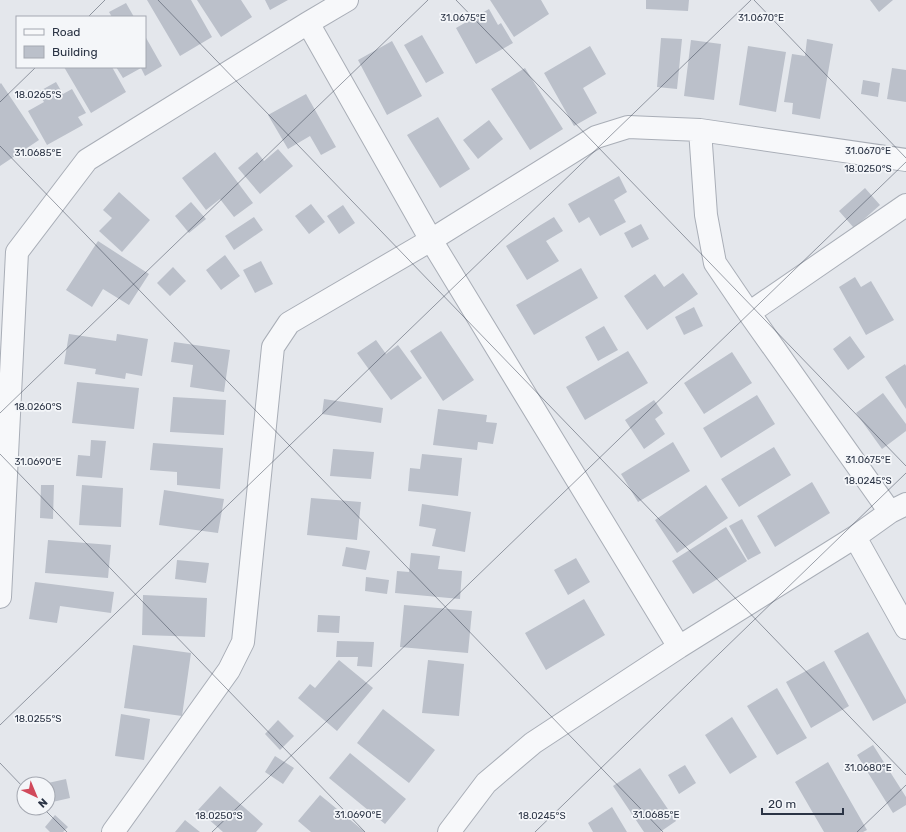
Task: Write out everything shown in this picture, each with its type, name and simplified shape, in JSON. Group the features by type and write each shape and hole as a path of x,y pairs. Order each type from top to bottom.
{"street":[{"path":"0,596 17,252 87,160 347,0"},
{"path":"308,23 431,240 679,647"},
{"path":"113,832 229,670 243,642 273,347 289,323 431,240 596,137 628,127 700,130 906,160"},
{"path":"449,832 486,783 533,743 679,647 855,537 898,508 748,313 715,263 706,215 700,130"},
{"path":"748,313 906,204"},
{"path":"855,537 906,628"}],"building":[{"path":"147,0 191,0 212,37 180,56"},
{"path":"197,0 241,0 252,17 221,37"},
{"path":"265,0 288,0 270,10"},
{"path":"490,0 541,0 549,14 514,37"},
{"path":"646,0 689,0 688,11 646,9"},
{"path":"870,0 893,0 879,12"},
{"path":"126,3 133,16 111,16 109,12"},
{"path":"489,9 498,25 501,23 513,43 476,64 456,28"},
{"path":"422,35 444,73 426,83 404,45"},
{"path":"146,38 162,66 145,76 141,68 146,68"},
{"path":"661,38 682,39 677,89 657,87"},
{"path":"807,39 833,44 820,119 792,114 793,103 784,102 792,54 805,56"},
{"path":"691,40 721,44 714,100 684,96"},
{"path":"392,41 422,96 387,115 358,60"},
{"path":"590,46 606,74 583,88 597,113 574,126 544,73"},
{"path":"748,46 786,52 776,112 739,105"},
{"path":"65,68 113,68 126,92 91,113"},
{"path":"117,68 141,68 123,78"},
{"path":"525,68 563,129 530,150 491,89"},
{"path":"892,68 906,70 906,102 887,99"},
{"path":"863,80 880,83 878,97 861,94"},
{"path":"56,82 63,94 72,89 86,113 78,117 83,125 47,145 28,111 44,102 38,92"},
{"path":"1,83 39,140 0,166 0,84"},
{"path":"306,94 336,147 321,155 310,136 288,149 268,115"},
{"path":"438,117 470,169 440,188 407,135"},
{"path":"489,120 503,139 478,159 463,140"},
{"path":"278,149 293,166 260,194 238,168 257,152 264,161"},
{"path":"215,152 253,203 234,217 220,199 206,210 182,178"},
{"path":"619,176 627,192 614,200 626,222 600,236 589,217 579,223 568,204"},
{"path":"865,188 880,205 854,228 839,211"},
{"path":"119,192 150,220 122,252 99,231 112,218 103,210"},
{"path":"191,202 206,219 189,233 175,216"},
{"path":"311,204 325,222 309,234 295,216"},
{"path":"343,205 355,223 339,234 327,216"},
{"path":"254,217 263,230 234,250 225,236"},
{"path":"554,217 563,231 546,241 559,261 527,280 506,246"},
{"path":"641,224 649,239 632,248 624,233"},
{"path":"98,241 149,274 129,305 103,289 92,307 66,290"},
{"path":"225,255 240,276 221,290 206,270"},
{"path":"261,261 273,284 255,293 243,270"},
{"path":"173,267 186,281 170,296 157,283"},
{"path":"581,268 598,298 534,335 516,305"},
{"path":"683,273 698,294 647,330 624,296 655,274 664,287"},
{"path":"855,277 861,287 871,281 894,320 866,335 839,287"},
{"path":"694,307 703,326 684,335 675,317"},
{"path":"604,326 618,350 598,361 585,337"},
{"path":"441,331 474,380 443,401 410,351"},
{"path":"69,334 116,341 117,334 148,339 142,376 126,373 125,379 95,374 96,369 64,364"},
{"path":"850,336 865,357 848,370 833,349"},
{"path":"376,340 386,354 398,345 422,378 391,400 357,353"},
{"path":"174,342 230,350 224,392 190,387 193,365 171,362"},
{"path":"628,351 648,383 585,420 566,387"},
{"path":"732,352 752,383 704,414 684,383"},
{"path":"905,364 906,366 906,409 885,377"},
{"path":"77,382 139,388 134,429 72,423"},
{"path":"883,393 906,424 906,431 882,449 856,413"},
{"path":"757,395 775,424 721,458 703,428"},
{"path":"173,397 226,400 224,435 170,432"},
{"path":"324,399 383,408 381,423 322,414"},
{"path":"654,400 663,413 655,419 665,434 644,449 625,420"},
{"path":"438,409 487,415 486,422 497,423 493,444 478,442 477,450 433,445"},
{"path":"91,440 106,441 102,478 76,476 78,455 90,456"},
{"path":"673,442 690,471 638,502 621,474"},
{"path":"153,443 223,448 220,489 177,485 177,472 150,470"},
{"path":"774,447 791,475 739,507 721,479"},
{"path":"333,449 374,452 371,479 330,476"},
{"path":"422,454 462,458 458,496 408,491 410,468 420,469"},
{"path":"812,482 830,513 775,547 757,516"},
{"path":"41,485 54,485 53,519 40,518"},
{"path":"82,485 123,488 121,527 79,525"},
{"path":"706,485 728,518 677,553 655,520"},
{"path":"164,490 224,499 218,533 159,525"},
{"path":"311,498 361,502 357,540 307,535"},
{"path":"422,504 471,512 465,552 432,546 436,529 419,526"},
{"path":"742,519 761,553 748,560 729,526"},
{"path":"726,527 747,561 693,594 672,561"},
{"path":"48,540 111,545 108,578 45,573"},
{"path":"346,547 370,551 366,570 342,566"},
{"path":"411,553 440,556 438,569 462,571 460,599 395,593 397,571 409,572"},
{"path":"576,558 590,582 568,595 554,570"},
{"path":"177,560 209,563 206,583 175,579"},
{"path":"366,577 389,580 387,594 365,591"},
{"path":"35,582 114,592 111,613 60,606 57,623 29,619"},
{"path":"143,595 207,598 205,637 142,635"},
{"path":"584,599 605,635 546,670 525,633"},
{"path":"404,605 472,611 468,653 400,647"},
{"path":"318,615 340,616 339,633 317,632"},
{"path":"868,632 906,700 906,703 873,721 834,651"},
{"path":"337,641 374,642 372,667 357,666 358,657 336,657"},
{"path":"133,645 191,653 182,716 124,708"},
{"path":"339,660 373,688 337,731 298,698 310,684 315,688"},
{"path":"428,660 464,664 459,716 422,713"},
{"path":"824,661 849,706 811,728 786,682"},
{"path":"777,688 807,738 777,755 747,706"},
{"path":"383,709 435,750 409,783 357,743"},
{"path":"121,714 150,719 144,760 115,756"},
{"path":"732,717 757,757 730,774 705,735"},
{"path":"278,720 294,736 280,750 265,734"},
{"path":"873,745 906,797 906,805 893,813 857,755"},
{"path":"350,753 406,799 385,824 329,778"},
{"path":"275,756 294,768 283,784 265,772"},
{"path":"828,762 867,830 863,832 824,832 795,782"},
{"path":"685,765 696,783 679,794 668,775"},
{"path":"640,768 676,821 660,832 644,832 613,786"},
{"path":"66,779 70,798 56,801 56,781"},
{"path":"220,786 263,824 256,832 223,832 198,810"},
{"path":"320,795 365,832 311,832 298,821"},
{"path":"612,807 627,832 593,832 588,823"},
{"path":"54,816 56,816 68,827 63,832 50,832 45,827"},
{"path":"185,820 200,832 175,832"}]}
